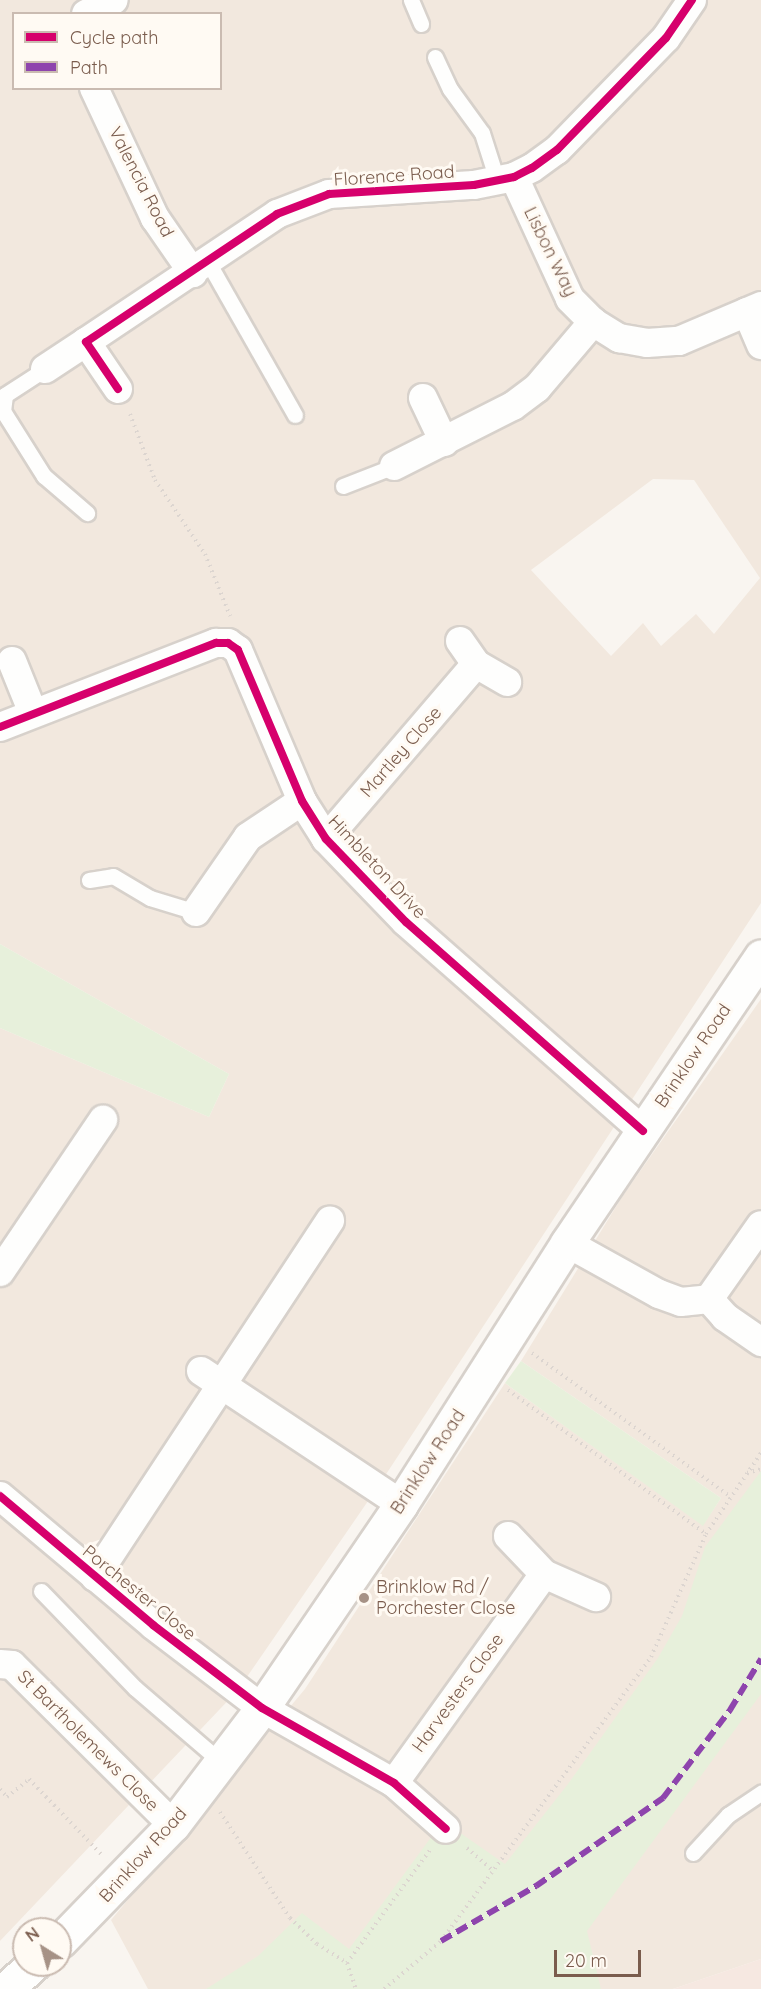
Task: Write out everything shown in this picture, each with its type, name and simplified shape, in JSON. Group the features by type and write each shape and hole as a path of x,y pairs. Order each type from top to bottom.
{"main road":[{"name":"Brinklow Road","path":"72,1929 173,1825 262,1708 401,1504 567,1243 761,957"},
{"path":"6,1989 20,1977"}],"street":[{"name":"Florence Road","path":"45,369 200,268 277,214 329,195 474,185 506,179 557,150 666,38 692,0"},
{"name":"Valencia Road","path":"95,90 155,218 200,268"},
{"name":"Lisbon Way","path":"506,179 570,299 593,322 619,338 647,343 679,340 754,309"},
{"path":"754,309 761,345"},
{"path":"394,466 480,425 537,388 593,322"},
{"path":"86,342 118,389"},
{"path":"423,398 444,442"},
{"path":"460,641 476,664 507,682"},
{"path":"0,727 216,643 228,643 238,650"},
{"name":"Himbleton Drive","path":"238,650 302,801 326,839 406,922 643,1131"},
{"path":"12,662 33,713"},
{"name":"Martley Close","path":"326,839 476,664"},
{"path":"196,912 248,837 302,801"},
{"path":"0,1272 104,1120"},
{"name":"Porchester Close","path":"95,1577 212,1378 330,1220"},
{"path":"567,1243 659,1294 681,1302 709,1299 761,1225"},
{"path":"709,1299 726,1317 761,1342"},
{"path":"212,1378 401,1504"},
{"name":"Porchester Close","path":"0,1496 95,1577 262,1708"},
{"path":"508,1536 544,1574 596,1597"},
{"name":"Harvesters Close","path":"394,1783 544,1574"},
{"name":"St Bartholemews Close","path":"0,1664 12,1665 173,1825"},
{"path":"262,1708 394,1783 446,1829"}],"lane":[{"path":"411,0 422,24"},
{"path":"435,57 450,89 482,133 506,179"},
{"path":"200,268 296,415"},
{"path":"45,369 5,395 3,411 44,476 87,513"},
{"path":"343,486 394,466"},
{"path":"89,880 113,876 150,898 196,912"},
{"path":"41,1591 135,1688 212,1774"},
{"path":"693,1853 728,1815 761,1793"}],"path":[{"path":"118,389 155,480 205,554 231,617 238,650"},
{"path":"508,1335 731,1497"},
{"path":"484,1376 706,1533"},
{"path":"384,1989 441,1941 651,1657 706,1533 761,1453"},
{"path":"747,1473 761,1469"},
{"path":"212,1774 290,1918 317,1944 346,1963 356,1989"},
{"path":"0,1790 7,1797 29,1779 123,1878"},
{"path":"346,1963 446,1829 492,1870"}],"shaded area":[{"path":"0,0 761,0 761,903 377,1488 238,1690 23,1917 12,1917 12,1928 0,1941 0,1028 209,1117 229,1074 0,944","holes":["653,479 694,480 760,578 714,634 696,614 661,646 643,623 611,656 531,570"]},
{"path":"761,999 761,1959 673,1989 148,1989 111,1920 305,1689 505,1383 703,1525 721,1498 521,1361 622,1197"},
{"path":"761,1959 761,1989 673,1989"}],"green space":[{"path":"0,944 229,1074 209,1117 0,1028"},
{"path":"521,1361 721,1498 703,1526 505,1383"},
{"path":"761,1471 761,1694 587,1931 601,1989 206,1989 258,1956 302,1913 349,1949 443,1821 505,1864 568,1784 658,1658 682,1616 705,1547"}],"marked path":[{"path":"441,1941 536,1886 663,1798 730,1710 761,1659"}],"cycle path":[{"path":"118,389 86,342 277,214 329,194 474,185 514,177 532,168 557,150 666,38 692,0"},
{"path":"0,727 216,643 228,643 238,650 302,801 326,839 406,922 643,1131"},
{"path":"0,1496 153,1625 262,1708 394,1783 446,1829"}],"place":[{"name":"Brinklow Rd / Porchester Close","path":"364,1598"}]}
